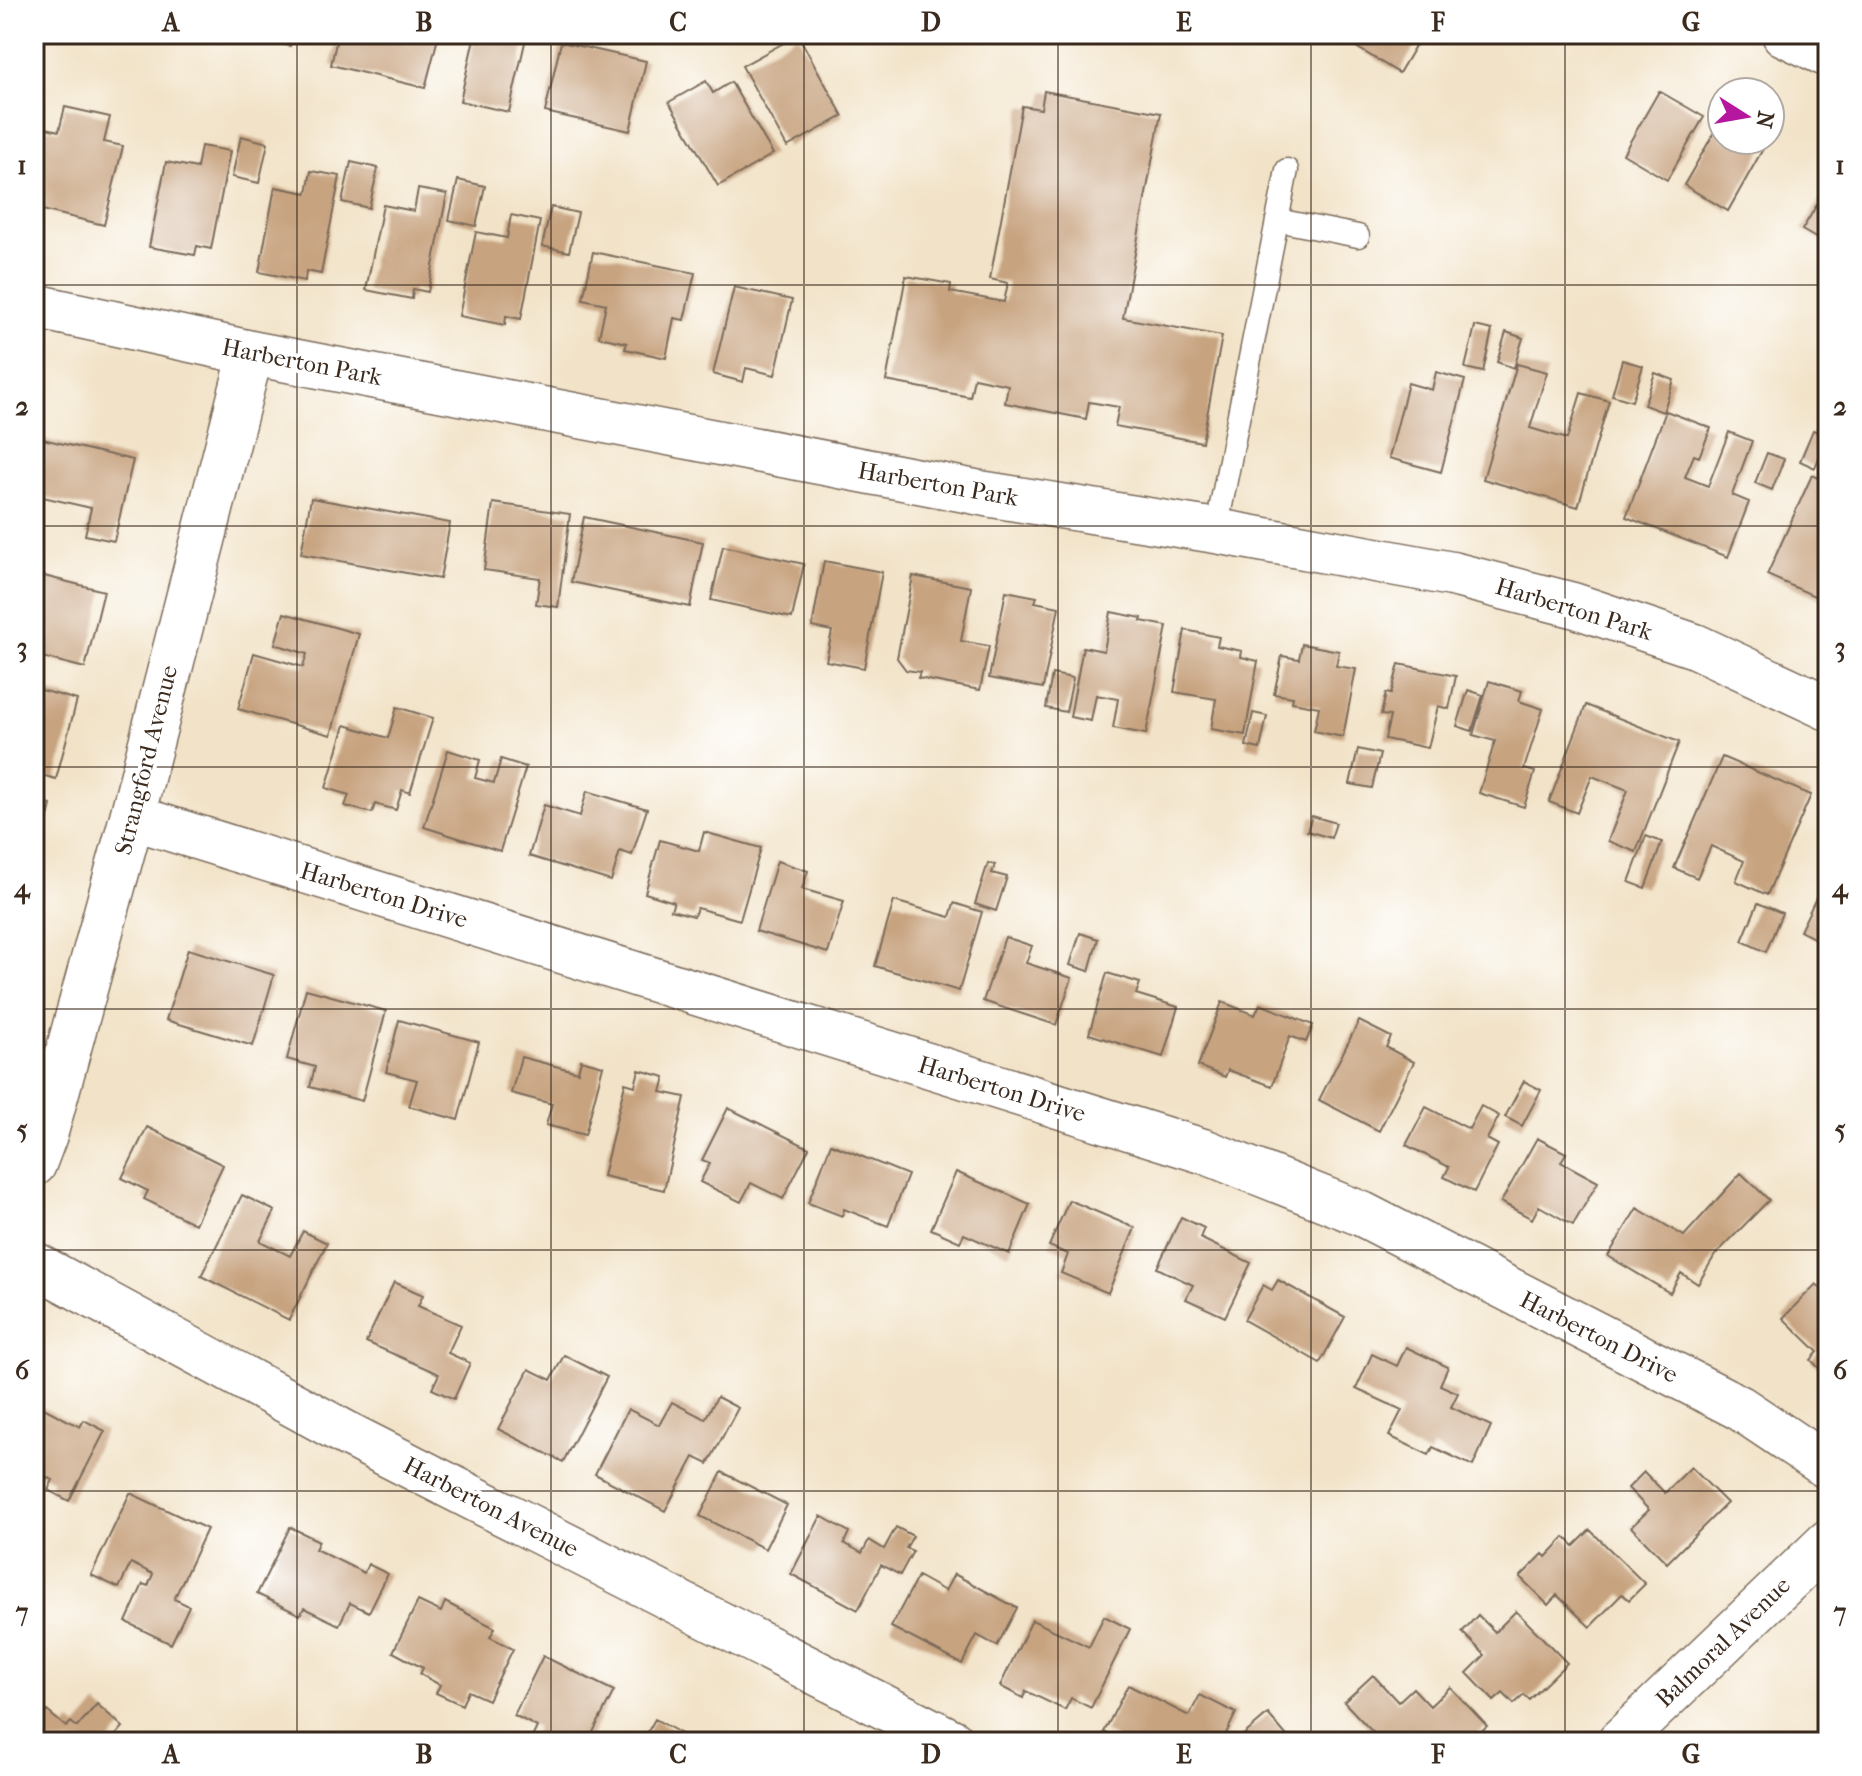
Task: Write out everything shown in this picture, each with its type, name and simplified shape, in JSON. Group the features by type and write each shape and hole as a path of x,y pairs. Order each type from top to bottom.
{"main road":[{"path":"1784,34 1828,55"},
{"name":"Harberton Park","path":"34,306 251,353 986,494 1216,531 1452,574 1573,605 1695,646 1828,708"},
{"name":"Strangford Avenue","path":"34,1164 46,1132 132,817 251,353"},
{"name":"Harberton Drive","path":"132,817 1206,1152 1291,1184 1362,1214 1740,1408 1828,1467"},
{"name":"Harberton Avenue","path":"34,1264 349,1435 953,1742"},
{"name":"Balmoral Avenue","path":"1619,1742 1828,1542"}],"lane":[{"path":"1216,531 1287,170"},
{"path":"1277,220 1358,236"}],"building":[{"path":"243,34 293,34 290,46"},
{"path":"338,34 439,34 425,88 331,65"},
{"path":"475,34 507,34 526,38 509,112 460,101"},
{"path":"1335,34 1422,34 1399,73"},
{"path":"798,35 843,116 787,147 742,66"},
{"path":"561,42 646,61 630,131 545,112"},
{"path":"706,81 713,93 731,82 773,154 718,186 669,102"},
{"path":"1044,91 1161,113 1123,318 1222,336 1202,442 1115,426 1119,407 1089,402 1086,419 1005,403 1008,385 974,378 970,397 886,381 906,276 951,284 950,292 1004,302 1008,283 990,279 1022,106 1041,109"},
{"path":"1659,91 1704,117 1667,180 1623,154"},
{"path":"65,107 110,117 104,142 123,146 104,225 34,208 34,158 42,127 59,131"},
{"path":"241,136 268,143 259,183 232,177"},
{"path":"201,146 230,151 211,249 197,246 195,255 149,247 166,162 197,168"},
{"path":"1706,147 1706,156 1759,156 1728,211 1684,185"},
{"path":"351,162 378,168 369,208 342,202"},
{"path":"311,171 340,176 321,274 306,271 305,281 259,272 275,187 307,193"},
{"path":"458,180 485,186 476,226 449,220"},
{"path":"1828,186 1828,245 1802,230"},
{"path":"418,189 447,194 428,292 413,289 412,299 366,290 383,205 414,211"},
{"path":"551,207 578,213 569,252 542,246"},
{"path":"511,215 540,221 521,319 506,316 505,325 459,316 476,232 507,238"},
{"path":"593,252 695,273 684,320 674,318 666,358 625,349 627,343 599,337 606,304 583,299"},
{"path":"734,287 792,300 775,375 746,368 743,382 713,374"},
{"path":"1475,326 1492,330 1483,372 1465,368"},
{"path":"1506,332 1523,338 1514,368 1497,362"},
{"path":"1622,360 1643,366 1632,401 1612,395"},
{"path":"1517,364 1547,372 1530,428 1567,439 1581,393 1609,401 1578,507 1483,479"},
{"path":"1436,372 1465,380 1441,472 1389,458 1408,383 1432,390"},
{"path":"1655,373 1674,380 1663,412 1644,405"},
{"path":"1666,411 1711,428 1699,457 1694,455 1685,477 1708,486 1729,432 1752,441 1732,495 1749,502 1728,557 1626,517"},
{"path":"1813,430 1828,436 1815,468 1800,461"},
{"path":"34,437 133,460 114,541 85,535 91,508 34,495"},
{"path":"1767,453 1784,459 1772,490 1755,483"},
{"path":"1812,475 1828,482 1828,509 1821,525 1828,529 1828,602 1767,575"},
{"path":"311,498 450,523 440,579 301,554"},
{"path":"493,503 570,514 558,607 536,604 540,578 484,570"},
{"path":"584,517 703,542 690,607 571,582"},
{"path":"723,546 804,564 792,618 711,600"},
{"path":"824,561 882,572 864,668 826,661 832,631 812,627"},
{"path":"44,576 104,591 85,668 34,655 34,619"},
{"path":"913,576 971,587 961,641 989,646 980,690 918,678 920,672 906,670 897,658"},
{"path":"1006,591 1037,597 1035,602 1059,607 1043,688 989,678"},
{"path":"1111,612 1167,626 1146,734 1113,728 1118,699 1096,695 1091,721 1070,717 1083,647 1104,651"},
{"path":"284,613 359,634 331,735 238,709 254,653 303,667 307,654 275,644"},
{"path":"1185,630 1219,637 1217,646 1242,651 1241,657 1258,661 1245,735 1211,729 1216,699 1174,692"},
{"path":"1302,644 1339,651 1336,666 1356,669 1343,737 1314,731 1319,707 1292,702 1293,697 1274,694 1282,656 1299,659"},
{"path":"1399,664 1456,676 1449,709 1438,706 1428,748 1385,739 1390,716 1381,715 1386,693 1391,694"},
{"path":"1052,674 1073,678 1066,712 1046,708"},
{"path":"1489,681 1522,691 1519,701 1543,709 1524,769 1535,772 1524,807 1479,793 1495,741 1473,735"},
{"path":"34,688 77,700 56,779 34,773"},
{"path":"1468,690 1483,695 1472,731 1457,726"},
{"path":"1586,705 1679,742 1636,852 1608,841 1628,790 1592,776 1577,813 1549,802"},
{"path":"397,707 433,718 410,793 402,790 396,810 375,804 372,813 345,806 349,795 326,788 345,725 388,738"},
{"path":"1253,713 1267,716 1260,749 1246,746"},
{"path":"1358,749 1380,754 1372,788 1350,784"},
{"path":"448,750 480,760 475,778 494,783 501,759 526,767 500,851 424,827"},
{"path":"1722,757 1811,795 1767,895 1736,881 1744,861 1711,846 1697,878 1674,868"},
{"path":"587,791 647,809 632,855 620,851 611,881 529,856 544,805 580,816"},
{"path":"34,800 51,805 35,870 34,869"},
{"path":"1312,816 1336,823 1331,838 1307,831"},
{"path":"704,832 761,848 740,920 697,908 694,916 671,910 674,902 645,893 660,840 699,851"},
{"path":"1646,836 1662,842 1645,888 1629,882"},
{"path":"777,861 808,871 802,889 844,901 828,953 756,931"},
{"path":"988,863 995,865 992,873 1007,877 996,911 975,904"},
{"path":"1828,873 1828,932 1823,943 1800,931"},
{"path":"894,901 950,917 954,903 982,912 959,991 875,966"},
{"path":"1758,903 1782,913 1766,952 1742,941"},
{"path":"1080,933 1098,939 1089,971 1070,965"},
{"path":"1005,937 1032,946 1026,963 1072,978 1056,1025 983,1001"},
{"path":"188,949 274,975 253,1046 166,1020"},
{"path":"1107,973 1140,983 1136,994 1178,1007 1163,1057 1089,1034"},
{"path":"306,989 386,1011 362,1101 310,1087 315,1067 287,1059"},
{"path":"1222,1002 1255,1015 1260,1004 1313,1025 1306,1042 1290,1036 1272,1086 1228,1070 1225,1077 1198,1066"},
{"path":"399,1020 479,1042 458,1120 409,1106 417,1080 386,1072"},
{"path":"1359,1021 1391,1037 1386,1047 1414,1062 1379,1131 1319,1100"},
{"path":"521,1057 578,1072 581,1060 603,1066 585,1135 546,1125 552,1104 511,1093"},
{"path":"639,1070 665,1077 661,1092 685,1097 664,1190 603,1176 625,1083 635,1086"},
{"path":"1524,1081 1541,1090 1522,1126 1505,1117"},
{"path":"1481,1106 1499,1116 1487,1139 1498,1145 1474,1192 1444,1177 1449,1167 1406,1145 1426,1107 1469,1129"},
{"path":"728,1108 809,1148 783,1199 751,1183 741,1202 700,1182 710,1163 702,1160"},
{"path":"147,1127 223,1165 195,1224 144,1199 148,1191 122,1178"},
{"path":"1537,1138 1566,1153 1561,1162 1598,1182 1573,1225 1539,1206 1532,1219 1501,1202"},
{"path":"831,1144 908,1175 888,1226 844,1209 842,1216 808,1203"},
{"path":"956,1172 1030,1204 1009,1254 964,1234 960,1242 931,1229"},
{"path":"1741,1173 1769,1200 1715,1255 1698,1284 1681,1273 1670,1293 1608,1256 1637,1208 1684,1236"},
{"path":"242,1195 275,1211 260,1241 290,1256 303,1231 327,1243 289,1320 201,1276"},
{"path":"1069,1200 1135,1228 1108,1293 1061,1273 1068,1254 1049,1246"},
{"path":"1181,1217 1204,1228 1200,1238 1251,1263 1225,1317 1186,1299 1193,1285 1157,1268"},
{"path":"1278,1280 1345,1317 1320,1363 1244,1320 1263,1285 1272,1290"},
{"path":"394,1282 423,1295 418,1306 461,1325 448,1353 470,1363 454,1399 432,1389 439,1374 366,1342"},
{"path":"1816,1284 1823,1290 1828,1285 1828,1377 1811,1360 1818,1352 1783,1318"},
{"path":"1406,1347 1448,1367 1440,1385 1458,1393 1451,1407 1491,1426 1473,1466 1433,1447 1429,1455 1389,1436 1402,1410 1356,1389 1372,1354 1397,1366"},
{"path":"564,1355 607,1377 563,1462 498,1429 529,1369 551,1380"},
{"path":"717,1397 738,1408 708,1464 694,1457 665,1511 595,1474 628,1409 659,1425 672,1402 705,1419"},
{"path":"34,1403 80,1427 84,1420 105,1431 69,1501 48,1490 53,1480 37,1472 34,1477"},
{"path":"1691,1467 1727,1503 1667,1563 1631,1527 1649,1510 1628,1488 1644,1472 1665,1493"},
{"path":"722,1472 787,1505 765,1549 700,1516"},
{"path":"130,1493 207,1529 174,1599 189,1606 171,1644 126,1622 143,1584 148,1586 153,1574 131,1563 119,1588 91,1575"},
{"path":"821,1516 849,1532 844,1543 862,1553 869,1540 884,1549 896,1527 913,1536 906,1548 913,1551 900,1575 881,1565 858,1610 791,1574"},
{"path":"290,1527 319,1541 315,1549 364,1573 368,1564 388,1574 369,1612 350,1603 339,1625 304,1608 300,1615 257,1594"},
{"path":"1590,1530 1645,1584 1629,1600 1622,1594 1590,1627 1557,1595 1548,1605 1520,1577 1565,1537 1574,1546"},
{"path":"954,1574 1017,1608 997,1646 977,1635 962,1664 891,1627 918,1576 945,1591"},
{"path":"418,1601 441,1612 445,1602 495,1628 490,1637 513,1649 488,1700 468,1691 462,1705 436,1693 440,1685 420,1674 423,1668 393,1652"},
{"path":"1516,1611 1567,1663 1529,1700 1524,1695 1514,1704 1503,1693 1494,1701 1467,1673 1485,1655 1462,1632 1478,1615 1495,1632"},
{"path":"1104,1616 1130,1629 1091,1708 1071,1698 1065,1710 1026,1691 1023,1698 1000,1686 1032,1620 1089,1647"},
{"path":"543,1656 614,1691 588,1742 530,1742 537,1727 514,1715"},
{"path":"1373,1675 1398,1702 1413,1688 1430,1706 1450,1687 1487,1726 1469,1742 1382,1742 1344,1702"},
{"path":"1128,1685 1189,1716 1200,1695 1236,1713 1222,1742 1123,1742 1104,1732"},
{"path":"97,1704 123,1727 110,1742 34,1742 34,1726 47,1711 66,1727 71,1722 77,1727"},
{"path":"1268,1714 1292,1742 1244,1742 1240,1738"},
{"path":"655,1719 696,1742 642,1742"},
{"path":"1828,1723 1828,1742 1809,1742"}]}
